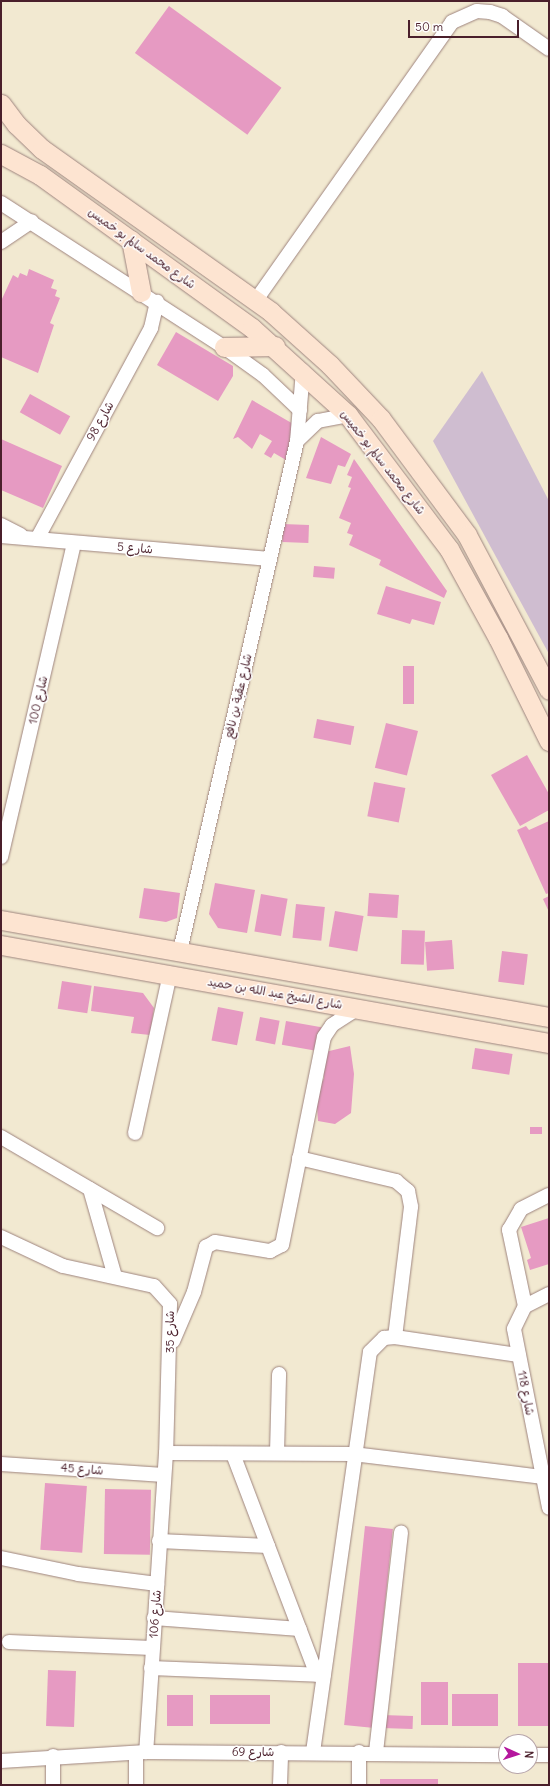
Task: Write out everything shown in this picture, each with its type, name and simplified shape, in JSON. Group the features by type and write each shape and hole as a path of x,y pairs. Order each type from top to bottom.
{"main road":[{"name":"شارع محمد سالم بو خميس","path":"1,104 16,124 42,149 256,300 347,382 423,472 477,550 549,690"},
{"name":"شارع محمد سالم بو خميس","path":"1,154 40,175 275,346 348,415 449,549 498,638 549,741"},
{"path":"131,240 149,297"},
{"path":"224,347 275,346"},
{"name":"شارع الشيخ عبد الله بن حميد","path":"1,920 549,1017"},
{"name":"شارع الشيخ عبد الله بن حميد","path":"1,945 170,974 549,1043"}],"street":[{"path":"256,300 452,22 477,11 490,12 508,19 549,49"},
{"path":"1,203 32,221 224,347 263,375 300,410"},
{"path":"1,242 32,221"},
{"name":"شارع 98","path":"33,539 151,328 149,297"},
{"name":"شارع عقبة بن نافع","path":"180,951 297,441 303,371"},
{"path":"297,441 318,421 348,415"},
{"path":"1,525 33,539"},
{"name":"شارع 5","path":"1,536 270,559"},
{"name":"شارع 100","path":"1,857 74,543"},
{"path":"135,1133 170,974"},
{"path":"171,1346 194,1292 206,1247 215,1242 270,1251 282,1245 324,1037 332,1025 358,1008"},
{"path":"1,1138 157,1228"},
{"path":"299,1158 396,1181 408,1191 411,1206 395,1337"},
{"path":"90,1189 115,1278"},
{"path":"549,1195 521,1209 509,1230 525,1306 549,1294"},
{"name":"شارع 35","path":"1,1237 63,1266 115,1278 141,1281 164,1292 170,1304 171,1346 164,1475"},
{"name":"شارع 118","path":"525,1306 514,1329 549,1508"},
{"path":"313,1752 320,1675 370,1352 384,1338 395,1337 519,1355"},
{"path":"277,1453 279,1374"},
{"path":"166,1453 353,1454 542,1477"},
{"path":"233,1454 300,1629 320,1675"},
{"name":"شارع 45","path":"1,1464 164,1475"},
{"name":"شارع 106","path":"136,1785 151,1668 164,1475"},
{"path":"376,1752 401,1532"},
{"path":"159,1541 268,1546"},
{"path":"1,1558 78,1574 157,1584"},
{"path":"154,1618 300,1629"},
{"path":"9,1642 152,1648"},
{"path":"151,1668 320,1675"},
{"path":"280,1785 281,1752"},
{"path":"359,1752 359,1785"},
{"name":"شارع 69","path":"1,1761 53,1756 141,1753 376,1752 498,1755"},
{"path":"538,1755 549,1755"},
{"path":"52,1785 53,1756"}],"shaded area":[{"path":"482,371 549,501 549,654 433,441"}],"building":[{"path":"169,6 281,88 247,135 135,53"},
{"path":"29,269 54,280 51,288 57,290 55,296 60,298 50,323 54,325 38,373 1,357 1,301 13,275 18,278 20,273 27,276"},
{"path":"176,332 233,366 233,376 218,401 157,365"},
{"path":"30,394 70,416 60,435 20,412"},
{"path":"252,400 295,425 286,460 274,453 271,458 264,454 272,441 260,434 252,449 238,437 233,439"},
{"path":"321,437 351,454 345,467 338,465 331,484 306,478"},
{"path":"1,439 62,466 43,508 1,490"},
{"path":"354,459 447,591 444,598 379,565 381,560 349,545 353,535 347,533 351,523 339,518 351,488 348,487 352,477 347,475"},
{"path":"283,524 309,525 308,543 282,542"},
{"path":"314,566 335,568 334,579 313,577"},
{"path":"386,586 441,602 434,625 412,619 410,624 377,614"},
{"path":"403,666 414,666 414,704 403,704"},
{"path":"317,719 354,726 351,745 313,738"},
{"path":"386,723 418,731 407,776 375,768"},
{"path":"527,755 549,794 549,810 520,826 491,775"},
{"path":"374,782 405,788 399,822 367,816"},
{"path":"549,821 549,893 546,894 517,830 526,826 529,830"},
{"path":"215,883 255,890 247,933 218,928 209,914"},
{"path":"144,888 180,893 177,918 166,922 139,918"},
{"path":"369,893 399,895 397,918 367,916"},
{"path":"261,894 288,899 281,936 254,931"},
{"path":"549,896 549,912 543,899"},
{"path":"296,904 325,907 321,941 292,938"},
{"path":"335,911 364,916 357,951 329,946"},
{"path":"402,930 425,931 424,965 401,964"},
{"path":"452,940 454,969 427,971 425,942"},
{"path":"502,951 528,954 524,985 498,982"},
{"path":"62,981 92,986 87,1013 58,1009"},
{"path":"94,986 143,993 154,1008 150,1035 131,1033 134,1017 91,1011"},
{"path":"218,1007 244,1012 237,1045 212,1040"},
{"path":"260,1017 280,1021 275,1044 255,1041"},
{"path":"286,1021 321,1027 317,1051 282,1045"},
{"path":"350,1046 354,1074 351,1113 335,1124 318,1121 316,1093 324,1078 321,1053"},
{"path":"475,1048 513,1054 509,1075 472,1069"},
{"path":"530,1127 542,1127 542,1134 530,1134"},
{"path":"549,1218 549,1264 530,1270 527,1260 531,1258 521,1227"},
{"path":"45,1483 87,1486 82,1553 40,1550"},
{"path":"105,1489 151,1490 150,1555 104,1554"},
{"path":"365,1526 393,1529 372,1728 344,1725"},
{"path":"518,1663 549,1663 549,1726 518,1726"},
{"path":"48,1670 76,1671 74,1727 46,1726"},
{"path":"421,1682 448,1682 448,1725 421,1725"},
{"path":"452,1694 498,1694 498,1726 452,1726"},
{"path":"167,1695 193,1695 193,1726 167,1726"},
{"path":"210,1695 270,1695 270,1724 210,1724"},
{"path":"382,1715 413,1716 413,1729 382,1728"},
{"path":"380,1779 438,1779 438,1785 380,1785"}]}
